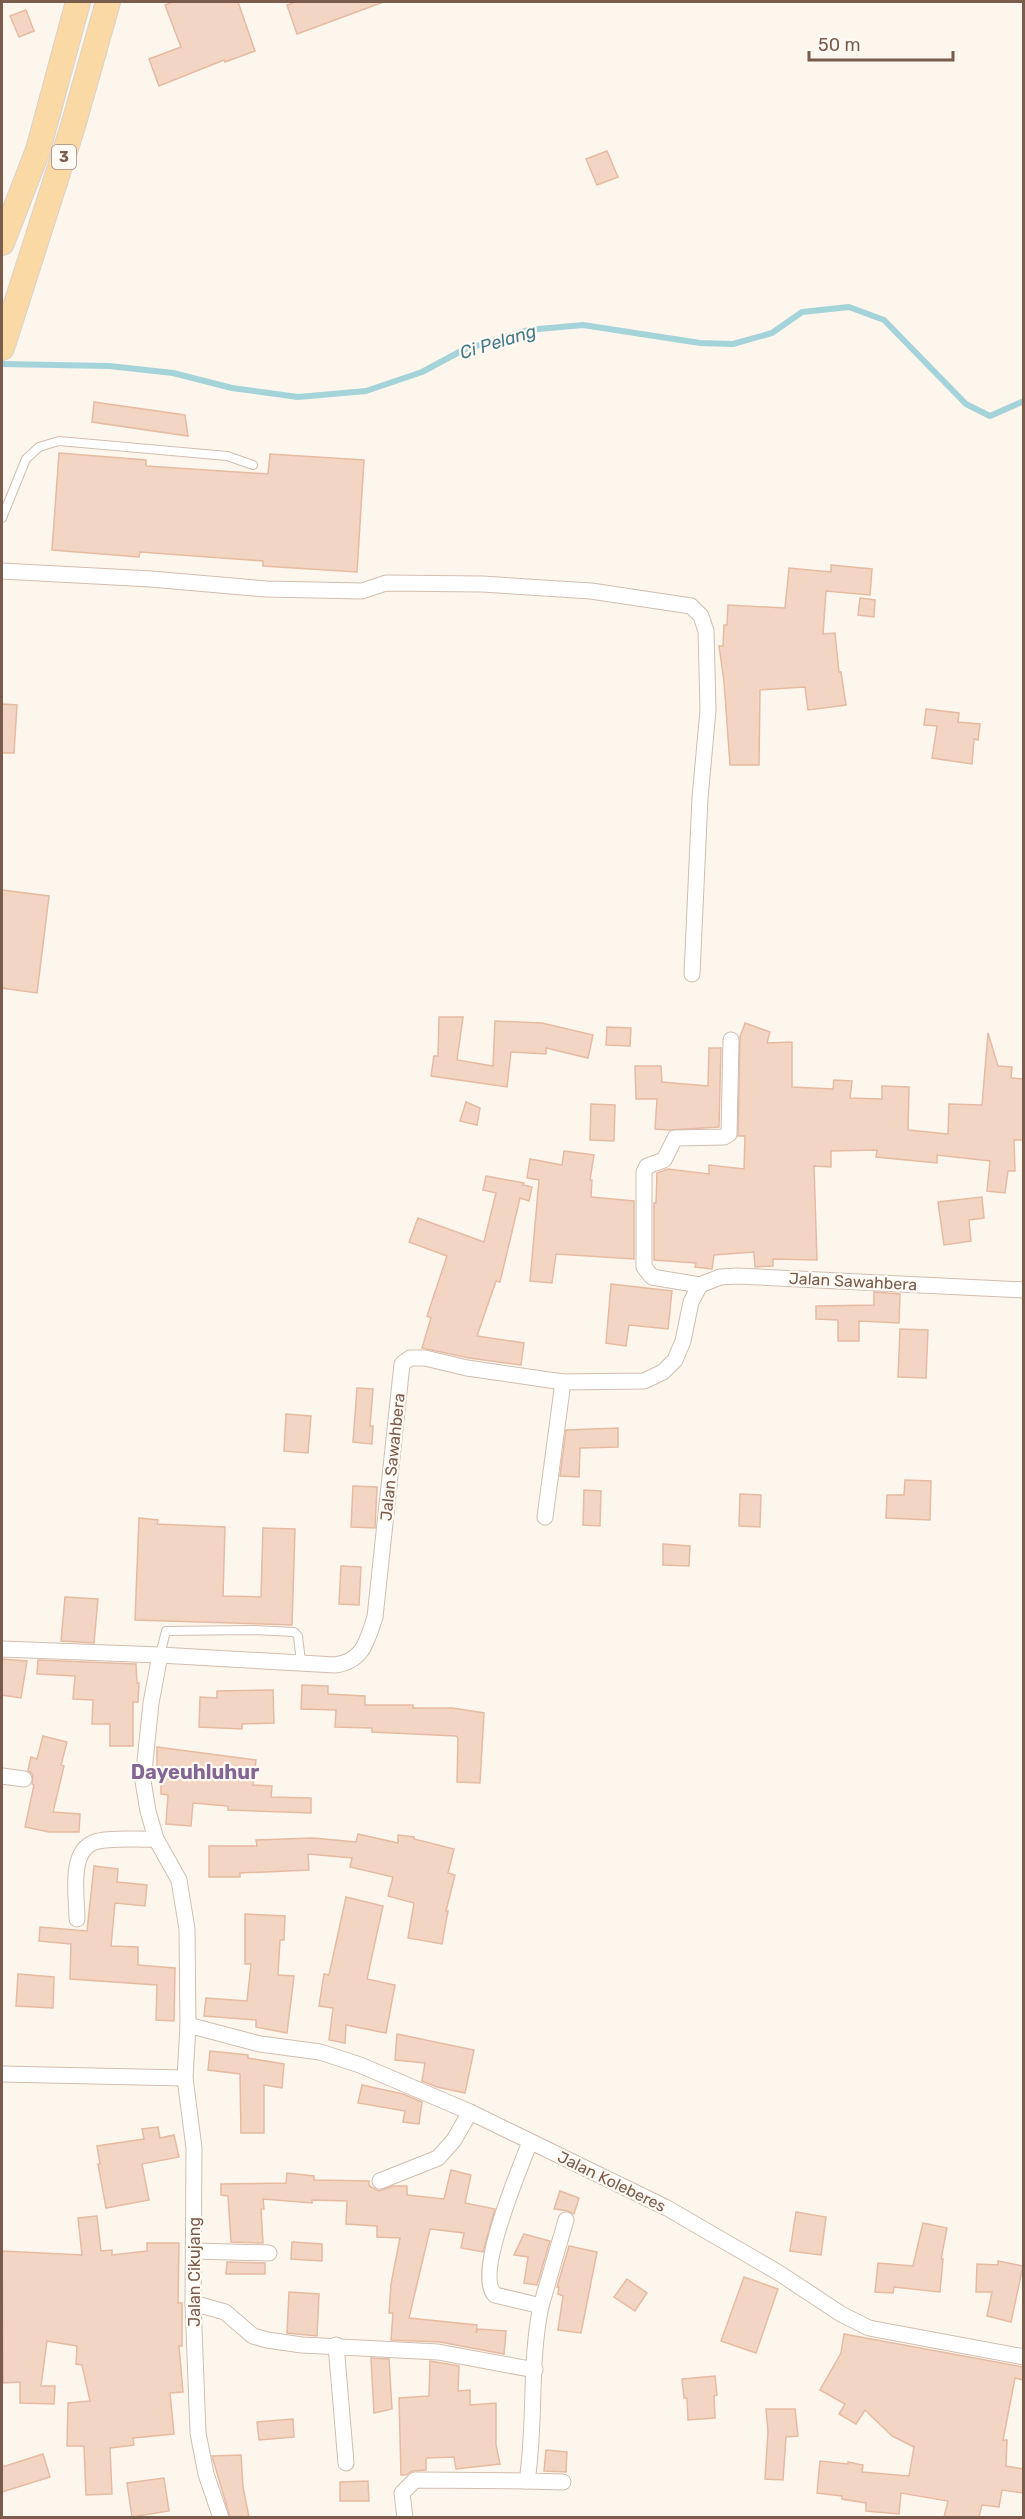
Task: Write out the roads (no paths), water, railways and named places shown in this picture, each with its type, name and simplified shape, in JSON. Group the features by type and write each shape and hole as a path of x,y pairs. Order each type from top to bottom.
{"main road":[{"name":"3","path":"2,243 38,150 78,2"},
{"name":"3","path":"2,348 74,126 108,2"}],"street":[{"path":"2,572 151,579 266,589 338,591 362,591 386,583 482,584 591,591 691,606 701,616 706,631 708,710 700,798 692,974"},
{"path":"700,1285 652,1277 644,1267 644,1172 647,1166 664,1160 675,1138 724,1137 729,1134 730,1040"},
{"name":"Jalan Sawahbera","path":"2,1650 160,1655 334,1665 355,1657 364,1649 375,1617 402,1364 410,1358 425,1358 467,1368 563,1382 644,1381 663,1372 675,1360 683,1341 691,1302 700,1285 720,1277 1023,1290"},
{"path":"545,1517 563,1382"},
{"path":"160,1655 151,1703 143,1781 156,1839 179,1880 182,1894 187,1929 188,2025"},
{"path":"2,1776 24,1779"},
{"path":"77,1919 78,1860 85,1848 95,1842 156,1839"},
{"name":"Jalan Cikujang","path":"188,2025 186,2078 194,2148 193,2303 198,2433 206,2474 220,2517"},
{"name":"Jalan Koleberes","path":"188,2025 260,2044 320,2052 360,2064 470,2112 667,2208 779,2273 841,2314 869,2328 1023,2357"},
{"path":"2,2074 186,2078"},
{"path":"380,2181 438,2158 454,2140 470,2112"},
{"path":"530,2142 499,2223 489,2272 491,2289 495,2295 541,2306"},
{"path":"527,2481 532,2447 535,2370 541,2306 566,2220"},
{"path":"195,2251 269,2253"},
{"path":"193,2303 225,2312 253,2336 302,2345 438,2352 535,2370"},
{"path":"336,2345 346,2463"},
{"path":"405,2517 402,2493 415,2480 562,2482"}],"lane":[{"path":"2,518 26,459 39,447 59,441 228,456 253,465"},
{"path":"160,1655 166,1631 294,1632 298,1636 301,1662"}],"waterway":[{"name":"Ci Pelang","path":"2,364 109,366 173,373 232,388 298,397 366,391 422,372 463,350 528,330 583,325 700,343 733,344 772,333 802,312 849,307 884,320 966,404 990,416 1024,401"}],"district":[{"name":"Dayeuhluhur","path":"195,1772"}]}
